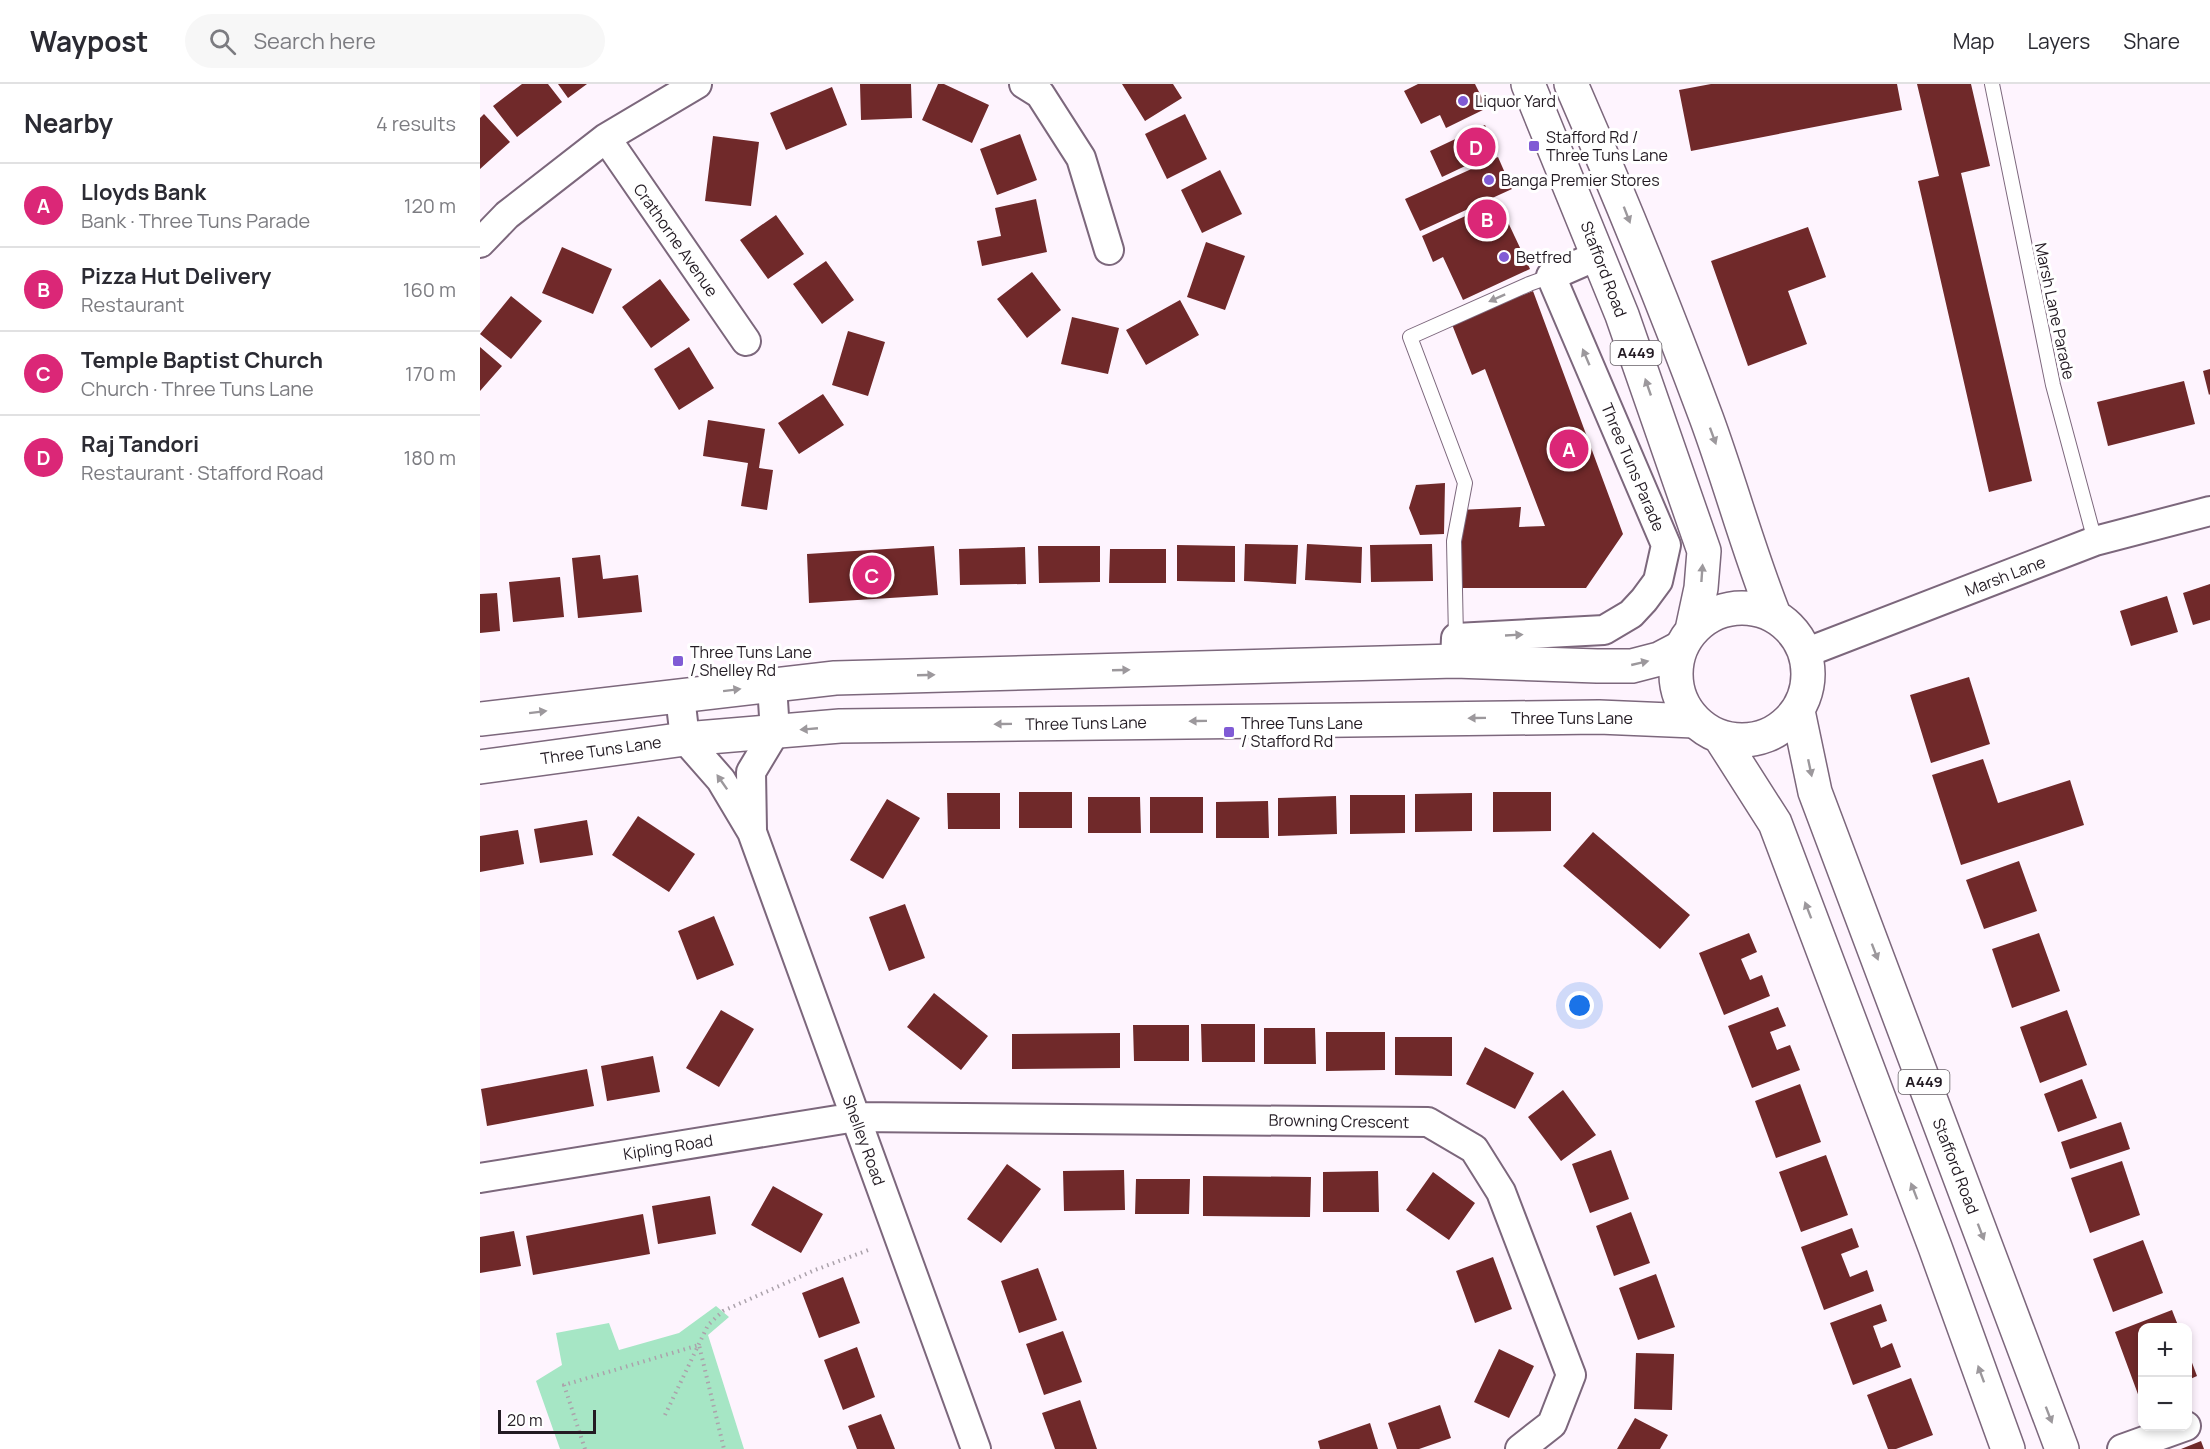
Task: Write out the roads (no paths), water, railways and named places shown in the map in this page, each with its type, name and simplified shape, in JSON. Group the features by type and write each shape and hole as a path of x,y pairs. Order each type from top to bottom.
{"main road":[{"name":"Stafford Road","path":"1528,84 1599,255 1704,551 1701,588 1686,639"},
{"name":"A449","path":"1571,84 1624,206 1691,378 1736,501 1758,576 1774,615"},
{"name":"A449","path":"1798,711 1806,690 1808,674 1805,653 1800,641 1788,626 1774,615 1744,606 1730,607 1711,616 1686,639 1676,668 1678,689 1684,706 1694,721 1722,740 1775,823 1935,1247 2008,1449"},
{"path":"480,719 835,678 1455,650 1632,666 1659,659 1686,639"},
{"name":"Stafford Road","path":"1798,711 1815,792 2062,1449"},
{"path":"1722,740 1738,742 1767,735 1781,728 1798,711"},
{"name":"Three Tuns Lane","path":"480,767 685,739 840,726 1599,717 1694,721"}],"street":[{"path":"480,243 507,215 606,138 697,84"},
{"path":"1024,84 1040,94 1081,158 1109,250"},
{"name":"Crathorne Avenue","path":"606,138 746,341"},
{"path":"1551,276 1599,255"},
{"name":"Three Tuns Parade","path":"1455,650 1604,630 1631,614 1658,581 1666,545 1551,276"},
{"name":"Marsh Lane","path":"1805,653 2096,541 2210,511"},
{"path":"772,685 775,732"},
{"path":"680,696 685,739"},
{"name":"Shelley Road","path":"752,832 752,772 775,732"},
{"name":"Shelley Road","path":"685,739 722,780 752,832 976,1449"},
{"name":"Kipling Road","path":"480,1178 856,1117"},
{"name":"Browning Crescent","path":"856,1117 1428,1122 1474,1149 1501,1192 1571,1375 1552,1424 1521,1449"},
{"path":"2192,1424 2210,1418"},
{"path":"2122,1449 2173,1431"}],"lane":[{"name":"Marsh Lane Parade","path":"1992,84 2053,385 2096,541"},
{"path":"1455,650 1454,541 1465,483 1410,337 1551,276"}],"place":[{"name":"Liquor Yard","path":"1463,101"},
{"name":"Stafford Rd / Three Tuns Lane","path":"1534,146"},
{"name":"Raj Tandori","path":"1476,147"},
{"name":"Banga Premier Stores","path":"1489,180"},
{"name":"Pizza Hut Delivery","path":"1487,219"},
{"name":"Betfred","path":"1504,257"},
{"name":"Lloyds Bank","path":"1569,449"},
{"name":"Temple Baptist Church","path":"872,575"},
{"name":"Three Tuns Lane / Shelley Rd","path":"678,661"},
{"name":"Three Tuns Lane / Stafford Rd","path":"1229,732"}]}
